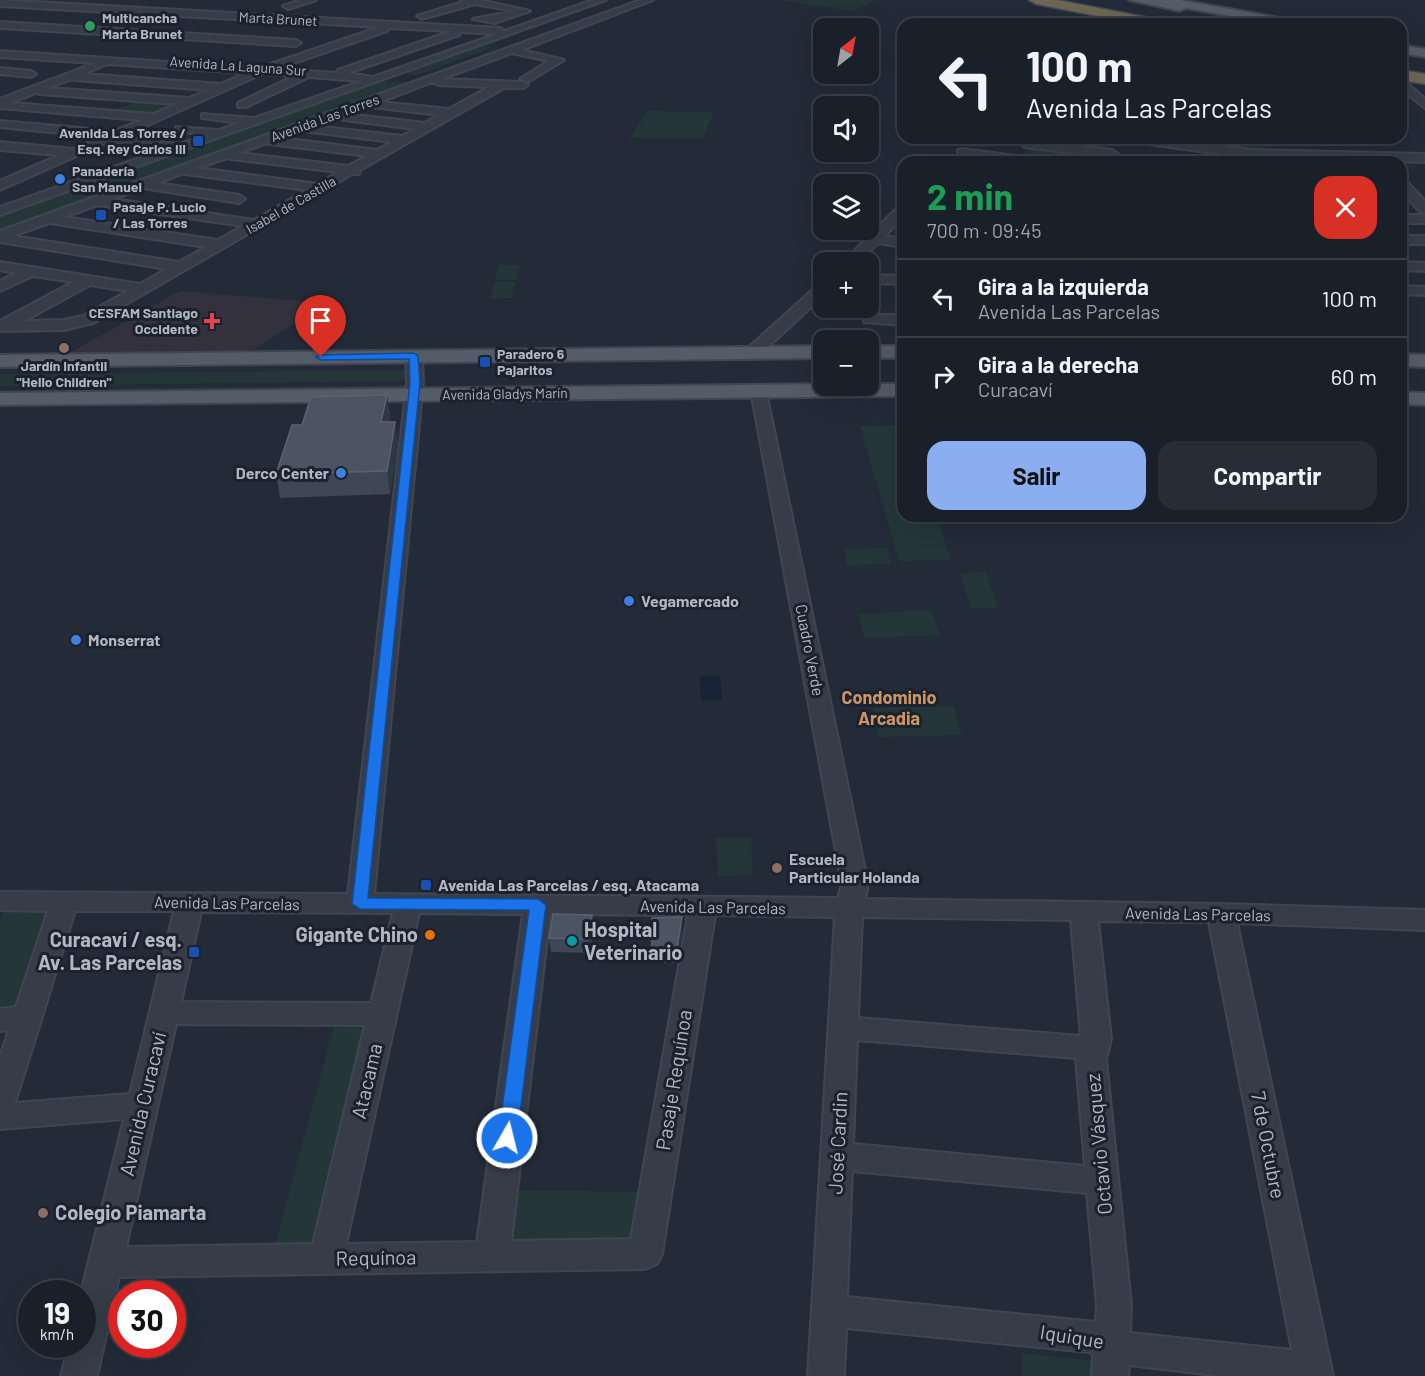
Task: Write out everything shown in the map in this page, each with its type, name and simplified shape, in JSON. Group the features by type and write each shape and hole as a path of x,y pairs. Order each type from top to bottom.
{"highway":[{"path":"1020,0 1112,18"},
{"path":"1036,0 1129,18"},
{"path":"1407,77 1425,78"}],"main road":[{"path":"1135,0 1232,18"},
{"path":"1161,0 1258,18"},
{"path":"1407,45 1423,49"},
{"path":"1407,49 1423,49"},
{"path":"0,361 813,352"},
{"path":"879,352 897,352"},
{"path":"1407,360 1425,361"},
{"name":"Avenida Gladys Marín","path":"0,399 897,390"},
{"path":"1407,398 1425,399"}],"street":[{"path":"288,6 312,0"},
{"path":"372,14 494,20 529,12 560,9 586,0"},
{"name":"Avenida Las Torres","path":"0,211 602,0"},
{"name":"Avenida Las Torres","path":"0,237 225,154 271,140 299,127 649,0"},
{"path":"422,16 470,1 588,22"},
{"name":"Marta Brunet","path":"0,3 555,34"},
{"path":"142,46 203,15 233,4"},
{"path":"0,31 58,6"},
{"path":"469,15 500,6"},
{"path":"30,36 93,8"},
{"path":"0,14 35,16"},
{"path":"71,18 150,23"},
{"path":"326,33 355,23"},
{"path":"0,25 297,43"},
{"path":"0,186 265,69 394,25"},
{"path":"341,72 467,29"},
{"path":"68,39 86,30"},
{"path":"101,43 122,32"},
{"path":"369,34 442,38"},
{"path":"266,53 310,38"},
{"path":"0,51 12,44"},
{"path":"36,53 50,47"},
{"path":"332,47 403,51"},
{"path":"75,56 90,48"},
{"name":"Avenida La Laguna Sur","path":"0,51 112,60 341,72 383,77"},
{"name":"Avenida La Laguna Sur","path":"0,51 112,60 231,65 307,74 502,84 524,82 559,60 511,51"},
{"path":"0,104 132,51"},
{"path":"305,56 376,60"},
{"path":"231,65 248,60"},
{"path":"0,71 31,74"},
{"path":"289,110 238,104 307,74"},
{"path":"70,76 223,87"},
{"path":"1407,83 1425,106"},
{"name":"Isabel de Castilla","path":"2,326 79,323 502,84"},
{"path":"278,88 334,94"},
{"path":"34,90 191,102"},
{"path":"398,92 430,95"},
{"path":"104,114 141,98"},
{"path":"452,98 474,100"},
{"path":"366,103 451,113"},
{"path":"1407,103 1425,106"},
{"path":"0,104 155,117"},
{"path":"332,115 428,127"},
{"path":"206,116 256,122"},
{"path":"0,124 375,173"},
{"path":"299,127 404,140"},
{"path":"180,129 221,134"},
{"path":"271,140 380,154"},
{"path":"959,156 970,144"},
{"path":"1018,156 1028,144"},
{"path":"1045,144 1100,156"},
{"path":"1111,156 1120,144"},
{"path":"1168,144 1181,152 1242,156"},
{"path":"0,146 75,153"},
{"path":"1287,156 1325,151 1359,156"},
{"path":"962,153 981,156"},
{"path":"1407,158 1425,158"},
{"path":"0,169 32,172"},
{"path":"182,170 320,188"},
{"path":"205,217 271,182"},
{"path":"140,185 239,199"},
{"path":"1407,189 1421,204"},
{"path":"49,194 256,224"},
{"path":"879,234 897,216"},
{"path":"48,218 220,245"},
{"path":"1407,219 1425,219"},
{"path":"0,287 115,229"},
{"path":"0,237 181,267"},
{"path":"879,239 897,242"},
{"path":"860,252 873,240"},
{"path":"1407,240 1425,240"},
{"path":"0,266 142,289"},
{"path":"879,279 897,280"},
{"path":"2,326 88,280"},
{"path":"1407,290 1425,291"},
{"path":"752,353 813,297"},
{"path":"804,306 813,306"},
{"path":"879,307 897,308"},
{"path":"869,318 897,320"},
{"path":"360,904 416,367 414,356"},
{"name":"Cuadro Verde","path":"759,391 855,884 849,909"},
{"name":"Avenida Las Parcelas","path":"0,901 1221,913 1425,920"},
{"path":"0,1103 14,1018 65,901"},
{"name":"Avenida Curacaví","path":"79,1376 190,902"},
{"name":"Atacama","path":"326,1258 408,904"},
{"path":"492,1256 538,905"},
{"name":"Pasaje Requínoa","path":"645,1254 703,907"},
{"name":"José Cardin","path":"826,1376 849,909"},
{"name":"Octavio Vásquez","path":"1084,912 1095,1039 1091,1059 1114,1305 1111,1360"},
{"name":"7 de Octubre","path":"1221,913 1315,1373"},
{"path":"164,1012 383,1014"},
{"path":"843,1028 1094,1048"},
{"path":"0,1117 143,1105"},
{"path":"837,1156 1102,1181"},
{"name":"Requínoa","path":"106,1262 645,1254"},
{"name":"Iquique","path":"829,1311 1089,1336 1111,1360 1133,1350 1315,1373"}],"shaded area":[{"path":"780,0 876,0 853,11"},
{"path":"513,33 520,34 487,46 493,47 417,75 397,74"},
{"path":"382,81 414,82 0,232 0,215"},
{"path":"140,100 183,103 153,116 109,113"},
{"path":"647,111 714,112 702,139 630,138"},
{"path":"1194,144 1264,144 1263,153"},
{"path":"1031,146 1106,155 1105,156 1022,156"},
{"path":"499,265 519,265 516,280 495,280"},
{"path":"495,282 516,282 512,298 490,299"},
{"name":"CESFAM Santiago Occidente","path":"180,291 325,303 247,354 64,356"},
{"path":"409,370 407,381 0,386 0,374"},
{"path":"407,385 406,391 0,396 0,390"},
{"path":"897,425 897,522 938,522 951,560 899,561 860,426"},
{"path":"887,548 891,564 847,565 844,549"},
{"path":"986,572 998,608 971,608 960,573"},
{"path":"931,610 940,635 865,638 858,614"},
{"path":"954,706 961,735 879,737 873,708"},
{"path":"751,837 753,875 718,876 716,838"},
{"path":"50,905 16,1008 0,1010 0,922 5,908"},
{"path":"336,1019 375,1019 320,1246 275,1246"},
{"path":"514,1190 642,1192 632,1245 505,1248"},
{"path":"1021,1353 1095,1361 1096,1376 1022,1376"}],"water":[{"path":"700,676 720,676 722,700 701,700"}],"building":[{"path":"387,395 381,422 395,422 387,471 276,474 292,425 302,425 311,397"},
{"path":"553,914 592,915 589,939 549,938"},
{"path":"682,917 677,948 652,949 652,918"}],"place":[{"name":"Multicancha Marta Brunet","path":"90,26"},
{"name":"Avenida Las Torres / Esq. Rey Carlos III","path":"198,141"},
{"name":"Panadería San Manuel","path":"60,179"},
{"name":"Pasaje P. Lucio / Las Torres","path":"101,215"},
{"name":"CESFAM Santiago Occidente","path":"212,321"},
{"name":"Jardín Infantil \"Hello Children\"","path":"64,348"},
{"name":"Paradero 6 Pajaritos","path":"485,362"},
{"name":"Derco Center","path":"341,473"},
{"name":"Vegamercado","path":"629,601"},
{"name":"Monserrat","path":"76,640"},
{"name":"Escuela Particular Holanda","path":"777,868"},
{"name":"Avenida Las Parcelas / esq. Atacama","path":"426,885"},
{"name":"Gigante Chino","path":"430,935"},
{"name":"Hospital Veterinario","path":"572,941"},
{"name":"Curacaví / esq. Av. Las Parcelas","path":"194,952"},
{"name":"Colegio Piamarta","path":"43,1213"}],"district":[{"name":"Condominio Arcadia","path":"889,708"}],"route":[{"path":"321,357 414,356 415,383 360,904 538,905 507,1138"}]}
